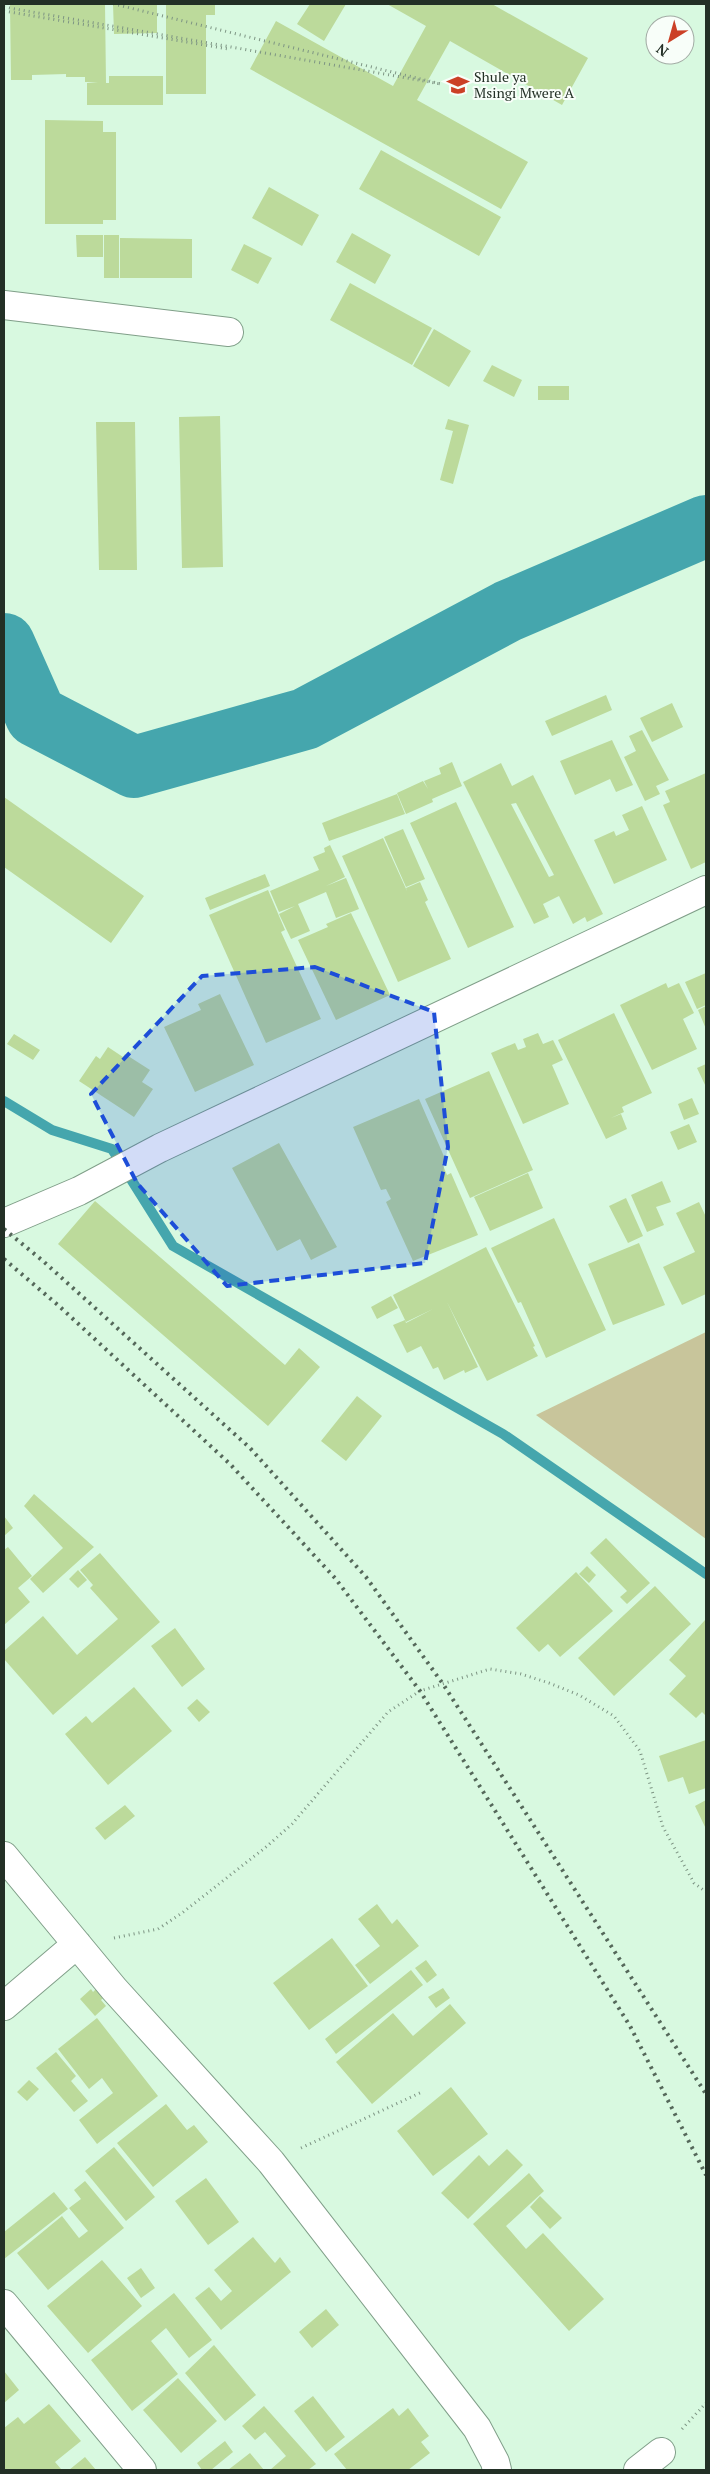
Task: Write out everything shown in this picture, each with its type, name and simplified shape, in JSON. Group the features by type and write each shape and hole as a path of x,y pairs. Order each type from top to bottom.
{"street":[{"path":"4,305 229,332"},
{"path":"4,1223 79,1191 160,1148 706,890"},
{"path":"4,1856 114,1990 272,2162 477,2428 495,2462 496,2470"},
{"path":"4,2006 77,1944"},
{"path":"4,2304 142,2470"},
{"path":"638,2470 661,2452"}],"path":[{"path":"114,4 441,84"},
{"path":"4,7 441,84"},
{"path":"4,11 441,84"},
{"path":"77,1944 129,1936 158,1929 182,1913 266,1847 292,1824 388,1712 420,1691 490,1669 521,1674 579,1695 614,1716 640,1751 663,1827 694,1883 706,1892"},
{"path":"272,2162 422,2092"}],"highlighted area":[{"path":"315,967 434,1012 448,1147 425,1263 227,1286 137,1183 91,1094 202,976"}],"shaded area":[{"path":"706,1332 706,1539 536,1415"}],"building":[{"path":"10,4 105,4 106,83 109,83 109,76 163,76 163,105 87,105 87,83 98,82 85,82 85,77 66,77 66,74 32,75 32,80 11,80"},
{"path":"113,4 157,4 157,33 114,34"},
{"path":"166,4 215,4 215,15 206,15 206,94 166,94"},
{"path":"310,4 346,4 324,41 297,24"},
{"path":"387,4 492,4 588,58 562,105 450,41 417,100 528,162 501,209 250,69 276,21 393,86 426,26"},
{"path":"45,120 103,121 103,132 116,132 116,220 103,220 103,224 45,224"},
{"path":"381,150 501,217 479,256 359,189"},
{"path":"269,187 319,215 302,246 252,218"},
{"path":"352,233 391,255 375,284 336,262"},
{"path":"76,235 103,235 103,257 77,257"},
{"path":"104,235 119,235 119,278 104,278"},
{"path":"120,238 192,239 192,278 120,278"},
{"path":"244,244 272,258 258,284 231,270"},
{"path":"350,283 432,328 412,365 330,320"},
{"path":"434,329 471,351 449,387 413,366"},
{"path":"492,365 522,380 514,397 483,381"},
{"path":"538,386 569,386 569,400 538,400"},
{"path":"220,416 223,567 182,568 179,417"},
{"path":"448,419 469,425 453,484 440,480 453,431 445,429"},
{"path":"96,422 135,422 137,570 99,570"},
{"path":"606,695 612,710 552,736 545,721"},
{"path":"672,703 683,727 652,742 640,718"},
{"path":"642,730 669,780 656,786 660,794 645,801 624,757 636,751 629,736"},
{"path":"612,740 633,785 616,792 610,779 575,795 560,761"},
{"path":"452,762 462,786 432,799 433,802 406,814 397,793 423,781 428,789 424,781 441,774 439,768"},
{"path":"501,763 512,786 533,775 603,914 587,922 585,917 573,924 559,896 543,904 549,917 534,924 463,782","holes":["516,803 554,875 549,877 511,804"]},
{"path":"706,773 706,862 691,869 663,805 670,802 665,791"},
{"path":"397,794 405,814 329,841 322,823"},
{"path":"4,797 144,896 111,943 4,867"},
{"path":"456,802 514,927 468,948 410,823"},
{"path":"642,806 667,860 614,884 594,840 614,831 616,836 629,830 622,815"},
{"path":"403,829 425,879 406,887 384,837"},
{"path":"383,838 407,891 406,888 420,882 428,900 425,902 451,959 398,982 342,856"},
{"path":"330,845 345,877 326,886 346,878 359,909 336,918 326,892 298,904 310,931 291,939 279,914 295,906 279,912 270,891 319,870 313,857 325,852 324,848"},
{"path":"265,874 270,886 210,910 205,898"},
{"path":"268,890 285,930 281,932 321,1019 266,1043 209,915"},
{"path":"351,913 390,995 336,1020 298,940 328,927 326,924"},
{"path":"706,973 706,1005 697,1009 685,982"},
{"path":"666,983 668,988 679,983 694,1013 683,1019 697,1049 652,1070 620,1005"},
{"path":"220,994 254,1065 195,1092 164,1027 201,1010 198,1004"},
{"path":"706,1006 706,1029 698,1010"},
{"path":"614,1013 652,1093 622,1107 624,1112 611,1118 621,1114 627,1129 606,1139 558,1040"},
{"path":"538,1033 543,1044 553,1040 563,1060 552,1065 569,1104 523,1124 491,1053 515,1043 518,1050 526,1047 523,1039"},
{"path":"14,1034 40,1050 33,1060 7,1044"},
{"path":"108,1047 123,1057 125,1054 150,1070 142,1082 153,1089 134,1117 79,1081 96,1056 100,1059"},
{"path":"706,1064 706,1087 697,1068"},
{"path":"489,1071 533,1170 470,1198 425,1099"},
{"path":"692,1098 699,1114 684,1120 678,1104"},
{"path":"419,1099 446,1161 442,1163 447,1175 451,1173 478,1235 413,1261 386,1202 391,1199 386,1189 381,1190 353,1127"},
{"path":"689,1124 697,1142 678,1150 670,1132"},
{"path":"279,1143 337,1247 311,1260 300,1239 277,1251 232,1168"},
{"path":"528,1173 543,1208 490,1231 474,1197"},
{"path":"662,1181 671,1202 656,1207 664,1225 647,1232 631,1195"},
{"path":"626,1198 643,1236 628,1243 609,1206"},
{"path":"95,1201 285,1365 299,1348 320,1367 268,1426 58,1244"},
{"path":"699,1202 706,1217 706,1294 682,1305 663,1267 695,1252 676,1213"},
{"path":"554,1218 606,1330 546,1358 521,1302 518,1303 491,1248"},
{"path":"639,1243 665,1305 613,1325 588,1264"},
{"path":"486,1247 535,1346 533,1347 538,1356 487,1381 447,1302 478,1367 465,1373 464,1370 444,1380 438,1367 433,1369 421,1346 407,1353 393,1325 405,1320 406,1323 433,1309 406,1322 393,1295"},
{"path":"391,1296 398,1308 377,1319 371,1307"},
{"path":"357,1396 382,1416 346,1461 321,1441"},
{"path":"34,1494 94,1547 43,1593 30,1579 63,1548 24,1506"},
{"path":"4,1516 13,1528 4,1536"},
{"path":"606,1538 650,1583 627,1604 620,1597 627,1591 590,1553"},
{"path":"8,1547 32,1576 18,1588 30,1602 4,1625 4,1550"},
{"path":"100,1553 160,1622 53,1715 4,1659 4,1651 43,1616 77,1655 118,1619 90,1588 93,1585 80,1570"},
{"path":"587,1566 596,1575 589,1583 579,1574"},
{"path":"78,1570 87,1580 78,1588 69,1579"},
{"path":"576,1572 613,1611 560,1657 548,1644 539,1652 516,1628"},
{"path":"655,1586 691,1624 614,1696 578,1658"},
{"path":"705,1620 706,1716 702,1712 696,1718 669,1694 686,1676 669,1660"},
{"path":"175,1628 205,1669 182,1687 151,1646"},
{"path":"134,1687 172,1731 108,1785 65,1734 86,1716 92,1723"},
{"path":"197,1699 210,1712 199,1722 187,1708"},
{"path":"706,1740 706,1788 689,1794 683,1777 668,1782 659,1756"},
{"path":"706,1800 706,1829 695,1806"},
{"path":"125,1805 135,1816 105,1840 95,1828"},
{"path":"377,1904 392,1924 397,1919 419,1946 370,1984 355,1965 380,1946 358,1919"},
{"path":"332,1938 368,1986 309,2030 273,1983"},
{"path":"426,1960 437,1975 427,1983 415,1968"},
{"path":"411,1970 423,1985 336,2054 325,2039"},
{"path":"443,1988 450,1998 436,2008 428,1997"},
{"path":"91,1989 93,1992 96,1989 104,1997 101,2000 106,2006 95,2016 80,1999"},
{"path":"450,2004 466,2023 372,2104 336,2062 393,2013 413,2036"},
{"path":"97,2018 158,2096 97,2144 79,2120 113,2093 102,2078 89,2089 58,2049"},
{"path":"56,2052 76,2076 71,2081 88,2101 74,2112 36,2068"},
{"path":"29,2080 39,2089 27,2101 17,2092"},
{"path":"451,2087 488,2134 433,2176 397,2131"},
{"path":"166,2104 187,2130 194,2125 208,2142 153,2187 117,2143"},
{"path":"114,2147 155,2197 126,2221 85,2171"},
{"path":"507,2149 523,2165 468,2219 441,2193 479,2155 489,2166"},
{"path":"529,2173 544,2191 506,2226 526,2249 543,2233 604,2299 569,2331 473,2224"},
{"path":"206,2178 239,2222 208,2245 175,2201"},
{"path":"85,2181 124,2228 48,2290 17,2253 62,2216 79,2238 88,2231 69,2208 81,2199 74,2190"},
{"path":"54,2192 68,2209 4,2259 4,2232"},
{"path":"540,2196 562,2218 550,2229 530,2207"},
{"path":"253,2237 275,2263 280,2257 291,2272 221,2330 195,2298 209,2287 221,2301 232,2291 214,2270"},
{"path":"102,2260 142,2306 88,2353 47,2306"},
{"path":"141,2268 155,2288 141,2298 127,2278"},
{"path":"174,2293 212,2340 189,2358 166,2328 151,2341 178,2374 132,2411 91,2360"},
{"path":"326,2309 339,2325 312,2348 299,2332"},
{"path":"214,2345 256,2395 225,2421 185,2373"},
{"path":"4,2371 19,2390 4,2403"},
{"path":"178,2378 217,2421 181,2453 143,2410"},
{"path":"313,2396 345,2437 326,2452 294,2411"},
{"path":"49,2404 81,2441 55,2462 60,2470 4,2470 4,2428 18,2417 24,2424"},
{"path":"264,2406 316,2464 308,2470 270,2470 286,2456 265,2432 255,2440 242,2426"},
{"path":"393,2408 399,2416 408,2408 429,2436 421,2442 430,2453 408,2470 347,2470 334,2454"},
{"path":"225,2441 233,2452 211,2470 202,2470 197,2463"},
{"path":"250,2453 264,2470 228,2470"},
{"path":"85,2457 96,2470 69,2470"}],"waterway":[{"path":"4,644 36,716 134,767 305,719 508,611 706,526"},
{"path":"4,1101 52,1130 112,1149 173,1246 503,1434 706,1574"}],"railway":[{"path":"4,1229 43,1261 250,1448 366,1577 443,1684 706,2094"},
{"path":"4,1259 59,1306 230,1464 335,1578 420,1691 630,2026 706,2175"}],"place":[{"name":"Shule ya Msingi Mwere A","path":"458,85"}]}
